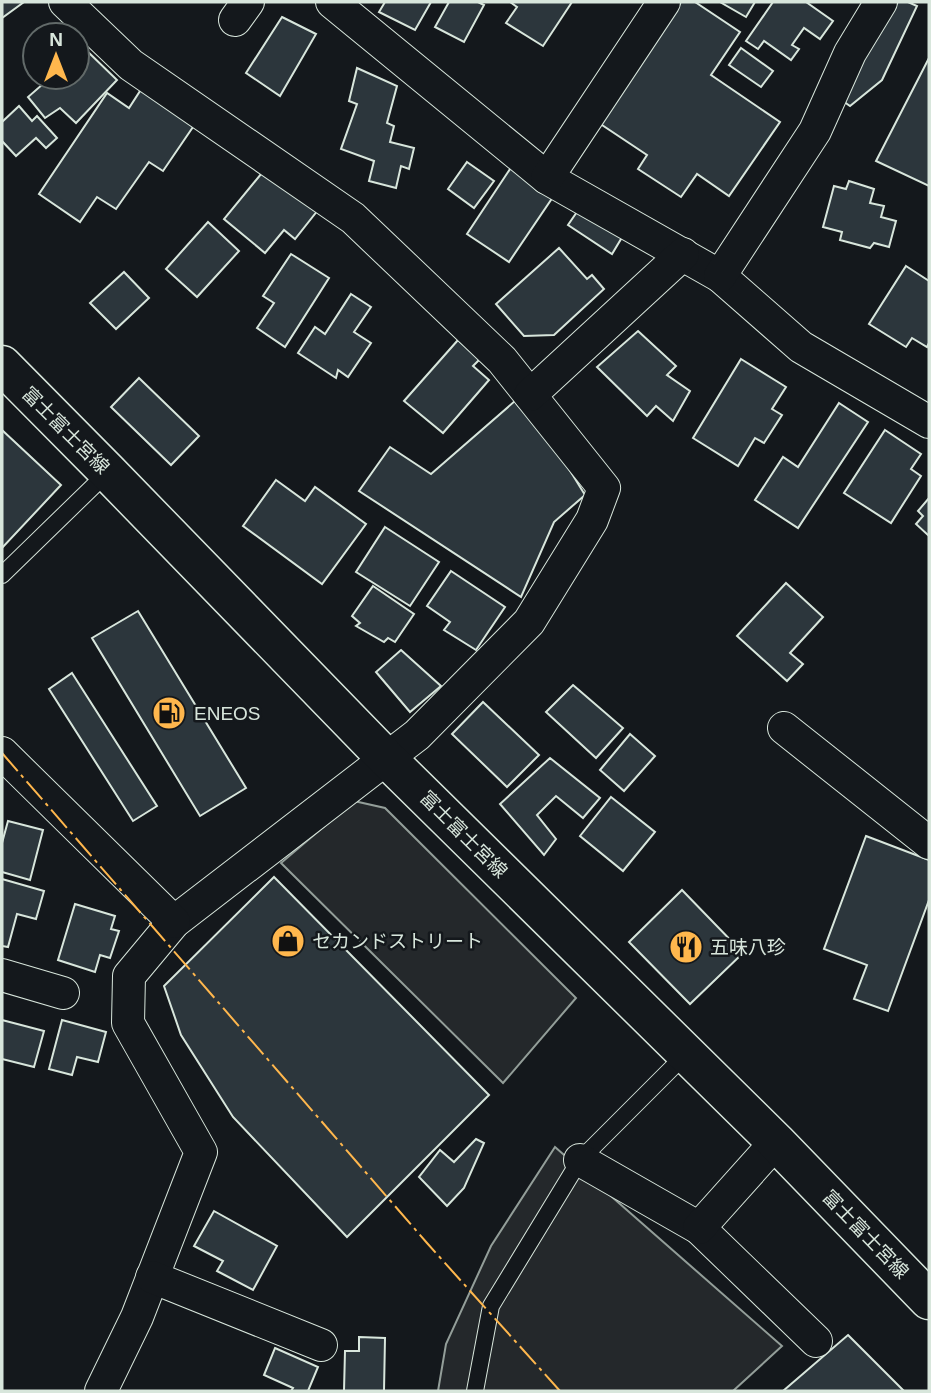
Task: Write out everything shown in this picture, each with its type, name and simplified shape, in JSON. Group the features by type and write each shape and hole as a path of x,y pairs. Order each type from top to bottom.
{"main road":[{"name":"富士富士宮線","path":"2,365 386,758 776,1142 929,1300"}],"street":[{"path":"65,2 131,65 353,218 502,360 604,488 592,520 529,622 417,735 174,922 129,976 128,1023 201,1152 137,1317 101,1391"},
{"path":"332,2 547,178 720,276 801,347 929,422"},
{"path":"547,178 664,2"},
{"path":"720,276 815,131 850,53 881,2"},
{"path":"530,396 682,254"},
{"path":"784,728 929,843"},
{"path":"2,753 174,922"},
{"path":"2,975 63,993"},
{"path":"699,1228 776,1142"},
{"path":"580,1160 699,1228 816,1341"},
{"path":"152,1277 321,1345"}],"lane":[{"path":"2,575 108,471"},
{"path":"475,1391 491,1306 580,1160 686,1054"}],"shaded area":[{"path":"354,801 385,808 576,998 503,1083 281,863"},
{"path":"555,1147 782,1346 733,1391 438,1391 446,1344 491,1246"}],"building":[{"path":"2,2 24,2 2,18"},
{"path":"385,2 431,2 415,30 379,12"},
{"path":"449,2 478,2 484,5 464,42 435,27"},
{"path":"510,2 572,2 543,46 506,23 517,7"},
{"path":"681,2 695,2 740,32 711,75 780,122 729,196 697,174 681,197 638,169 647,155 599,123"},
{"path":"720,2 755,2 746,17"},
{"path":"773,2 806,2 833,21 820,39 804,28 792,45 799,49 791,60 764,41 758,49 746,41"},
{"path":"898,2 917,6 882,80 850,106 840,99 871,38"},
{"path":"282,17 316,34 280,96 246,73"},
{"path":"741,48 773,71 761,87 729,65"},
{"path":"91,55 117,80 76,123 60,108 45,118 28,97 35,91 91,91"},
{"path":"929,58 929,186 876,161"},
{"path":"357,68 397,86 387,123 394,126 390,142 414,148 409,169 401,166 396,188 369,181 374,161 341,149 357,104 349,101"},
{"path":"142,88 195,124 163,171 149,162 116,209 97,197 80,222 39,194 107,93 129,108"},
{"path":"19,106 32,121 37,116 57,138 46,148 36,138 16,156 2,141 2,122"},
{"path":"467,162 494,181 474,208 448,189"},
{"path":"514,163 557,191 509,262 467,234"},
{"path":"266,168 318,210 295,239 284,230 265,253 224,219"},
{"path":"849,181 874,189 870,203 884,206 881,217 896,221 889,247 874,243 870,248 840,240 842,232 823,227 834,186 846,189"},
{"path":"581,206 624,234 612,254 568,225"},
{"path":"208,222 239,251 197,297 166,269"},
{"path":"559,248 587,279 592,275 604,289 554,335 524,336 496,304"},
{"path":"291,254 329,278 285,347 257,328 274,303 263,296"},
{"path":"906,266 929,281 927,347 912,338 906,347 869,324"},
{"path":"124,272 149,298 116,329 90,303"},
{"path":"351,294 371,307 354,332 371,343 348,377 338,370 336,378 298,353 315,327 325,334"},
{"path":"638,331 676,366 667,375 690,391 673,421 656,406 647,416 597,367"},
{"path":"458,340 480,359 473,366 489,380 443,433 404,401"},
{"path":"741,359 786,387 772,409 782,415 764,443 755,438 738,466 693,438"},
{"path":"139,378 199,436 171,465 111,407"},
{"path":"523,394 585,495 554,522 521,597 359,491 390,447 431,474"},
{"path":"839,403 868,422 798,528 755,500 783,457 798,467"},
{"path":"2,430 61,485 2,548"},
{"path":"885,430 921,454 911,469 921,476 891,523 844,493"},
{"path":"276,480 305,501 315,487 366,524 322,584 243,526"},
{"path":"929,498 929,536 916,524 923,516 918,511"},
{"path":"385,527 439,562 410,606 356,572"},
{"path":"451,571 505,607 476,650 444,630 450,622 427,606"},
{"path":"786,583 823,617 790,653 803,664 787,681 737,636"},
{"path":"373,586 414,614 395,642 388,638 384,642 356,626 360,623 352,616"},
{"name":"ENEOS","path":"138,611 246,788 200,816 92,638"},
{"path":"401,650 441,686 410,712 376,672"},
{"path":"72,673 157,806 133,821 49,689"},
{"path":"573,685 623,728 596,758 546,712"},
{"path":"483,702 539,755 507,787 452,734"},
{"path":"630,734 655,756 624,791 600,770"},
{"path":"550,758 600,798 583,818 556,796 537,815 556,839 544,855 500,804"},
{"path":"611,797 655,832 623,871 580,836"},
{"path":"8,821 43,830 30,880 2,872 2,843"},
{"path":"866,836 929,860 929,900 888,1011 854,999 867,965 824,949"},
{"path":"274,877 489,1095 347,1237 233,1117 181,1035 164,986"},
{"path":"2,879 44,891 36,919 17,914 8,947 2,946"},
{"name":"五味八珍","path":"682,890 743,953 690,1004 629,942"},
{"path":"75,904 115,916 111,929 119,931 110,958 100,955 95,972 58,960"},
{"path":"2,1020 44,1031 34,1067 2,1059"},
{"path":"62,1020 106,1032 98,1062 77,1057 72,1075 49,1069"},
{"path":"476,1139 484,1143 464,1188 447,1206 419,1177 440,1150 454,1162"},
{"path":"214,1211 277,1246 253,1290 217,1271 223,1261 194,1246"},
{"path":"848,1335 904,1391 783,1391"},
{"path":"359,1337 385,1338 384,1391 344,1391 345,1351 359,1351"},
{"path":"275,1348 318,1367 308,1391 291,1391 293,1388 264,1375"}],"power":[{"path":"2,753 427,1243 560,1391"}],"place":[{"name":"ENEOS","path":"169,713"},
{"name":"セカンドストリート","path":"288,941"},
{"name":"五味八珍","path":"686,947"}]}
